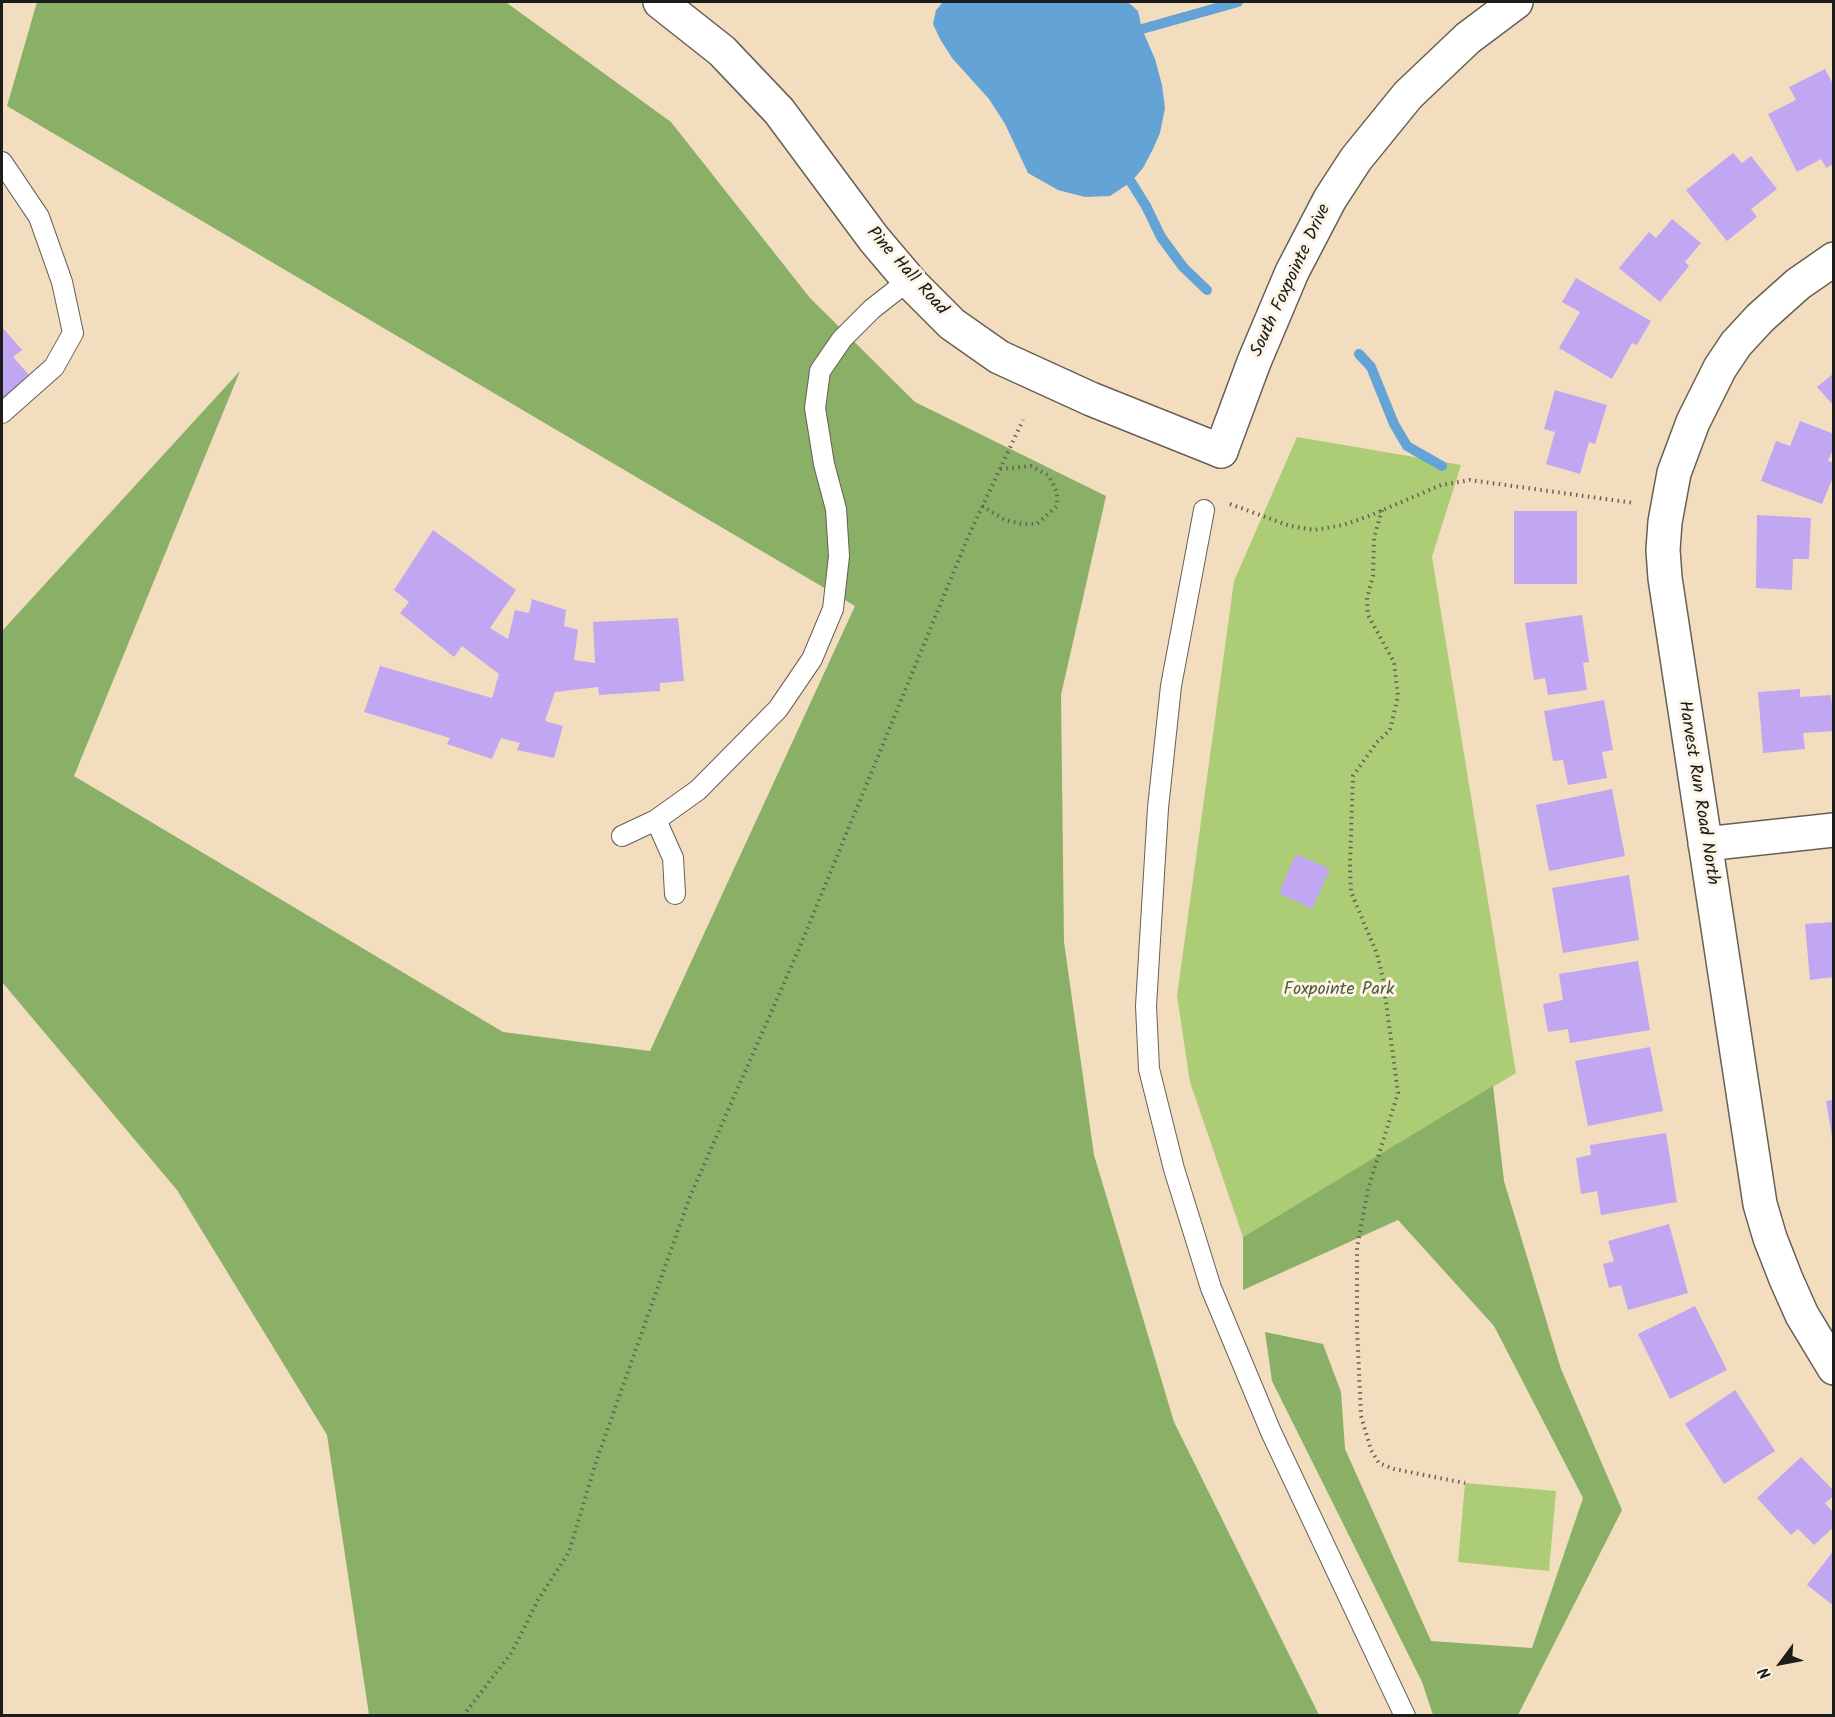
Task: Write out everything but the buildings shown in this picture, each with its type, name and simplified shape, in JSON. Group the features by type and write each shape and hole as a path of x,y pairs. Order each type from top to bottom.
{"street":[{"name":"Pine Hall Road","path":"660,2 722,51 779,111 874,239 909,280 952,324 999,357 1091,399 1221,451"},
{"name":"South Foxpointe Drive","path":"1221,451 1254,362 1292,272 1343,179 1374,135 1408,95 1468,38 1516,2"},
{"name":"Harvest Run Road North","path":"1833,259 1778,301 1736,344 1720,368 1706,395 1674,473 1665,522 1663,550 1665,578 1760,1204 1770,1238 1802,1315 1833,1368"},
{"path":"1705,844 1833,830"}],"lane":[{"path":"2,162 39,217 62,282 73,333 54,367 2,413"},
{"path":"622,836 656,820 698,790 778,709 812,659 833,609 839,556 836,509 824,464 814,408 820,371 842,339 872,309 909,280"},
{"path":"1204,510 1171,686 1158,808 1146,1006 1149,1069 1174,1169 1211,1288 1271,1432 1405,1716"},
{"path":"656,820 672,858 675,894"}],"path":[{"path":"463,1716 512,1652 538,1600 569,1552 597,1459 689,1199 799,949 982,506 1023,420"},
{"path":"982,506 1005,520 1022,524 1037,524 1057,506 1057,492 1049,476 1031,466 999,469"},
{"path":"1230,503 1290,526 1314,530 1342,525 1441,485 1470,480 1637,503"},
{"path":"1382,510 1374,538 1373,576 1367,598 1368,615 1394,662 1398,696 1390,730 1377,742 1353,776 1350,866 1351,892 1377,954 1383,979 1398,1093 1368,1189 1357,1248 1357,1328 1361,1416 1371,1450 1379,1463 1394,1469 1465,1483"}],"green space":[{"path":"37,2 507,3 671,122 810,298 915,402 1106,496 1061,695 1064,942 1094,1155 1174,1422 1319,1715 369,1715 327,1435 177,1190 2,982 2,631 240,371 74,776 503,1032 650,1051 855,606 7,106"},
{"name":"Foxpointe Park","path":"1297,437 1461,465 1432,557 1516,1073 1243,1237 1190,1082 1177,996 1234,581"},
{"path":"1493,1086 1504,1181 1561,1369 1622,1510 1518,1715 1433,1715 1422,1682 1272,1381 1265,1332 1323,1344 1341,1392 1345,1449 1431,1641 1532,1648 1583,1498 1494,1326 1398,1220 1243,1290 1243,1237"},
{"path":"1465,1483 1556,1491 1549,1571 1458,1562"}],"water":[{"path":"943,2 1128,2 1138,11 1142,29 1155,59 1165,108 1160,133 1153,149 1143,168 1131,182 1110,196 1085,197 1058,190 1028,173 1005,124 989,99 952,58 940,39 933,24 936,10"}],"waterway":[{"path":"1142,29 1238,2"},
{"path":"1131,182 1161,237 1183,267 1207,290"},
{"path":"1359,354 1371,367 1394,424 1407,446 1442,466"}]}
